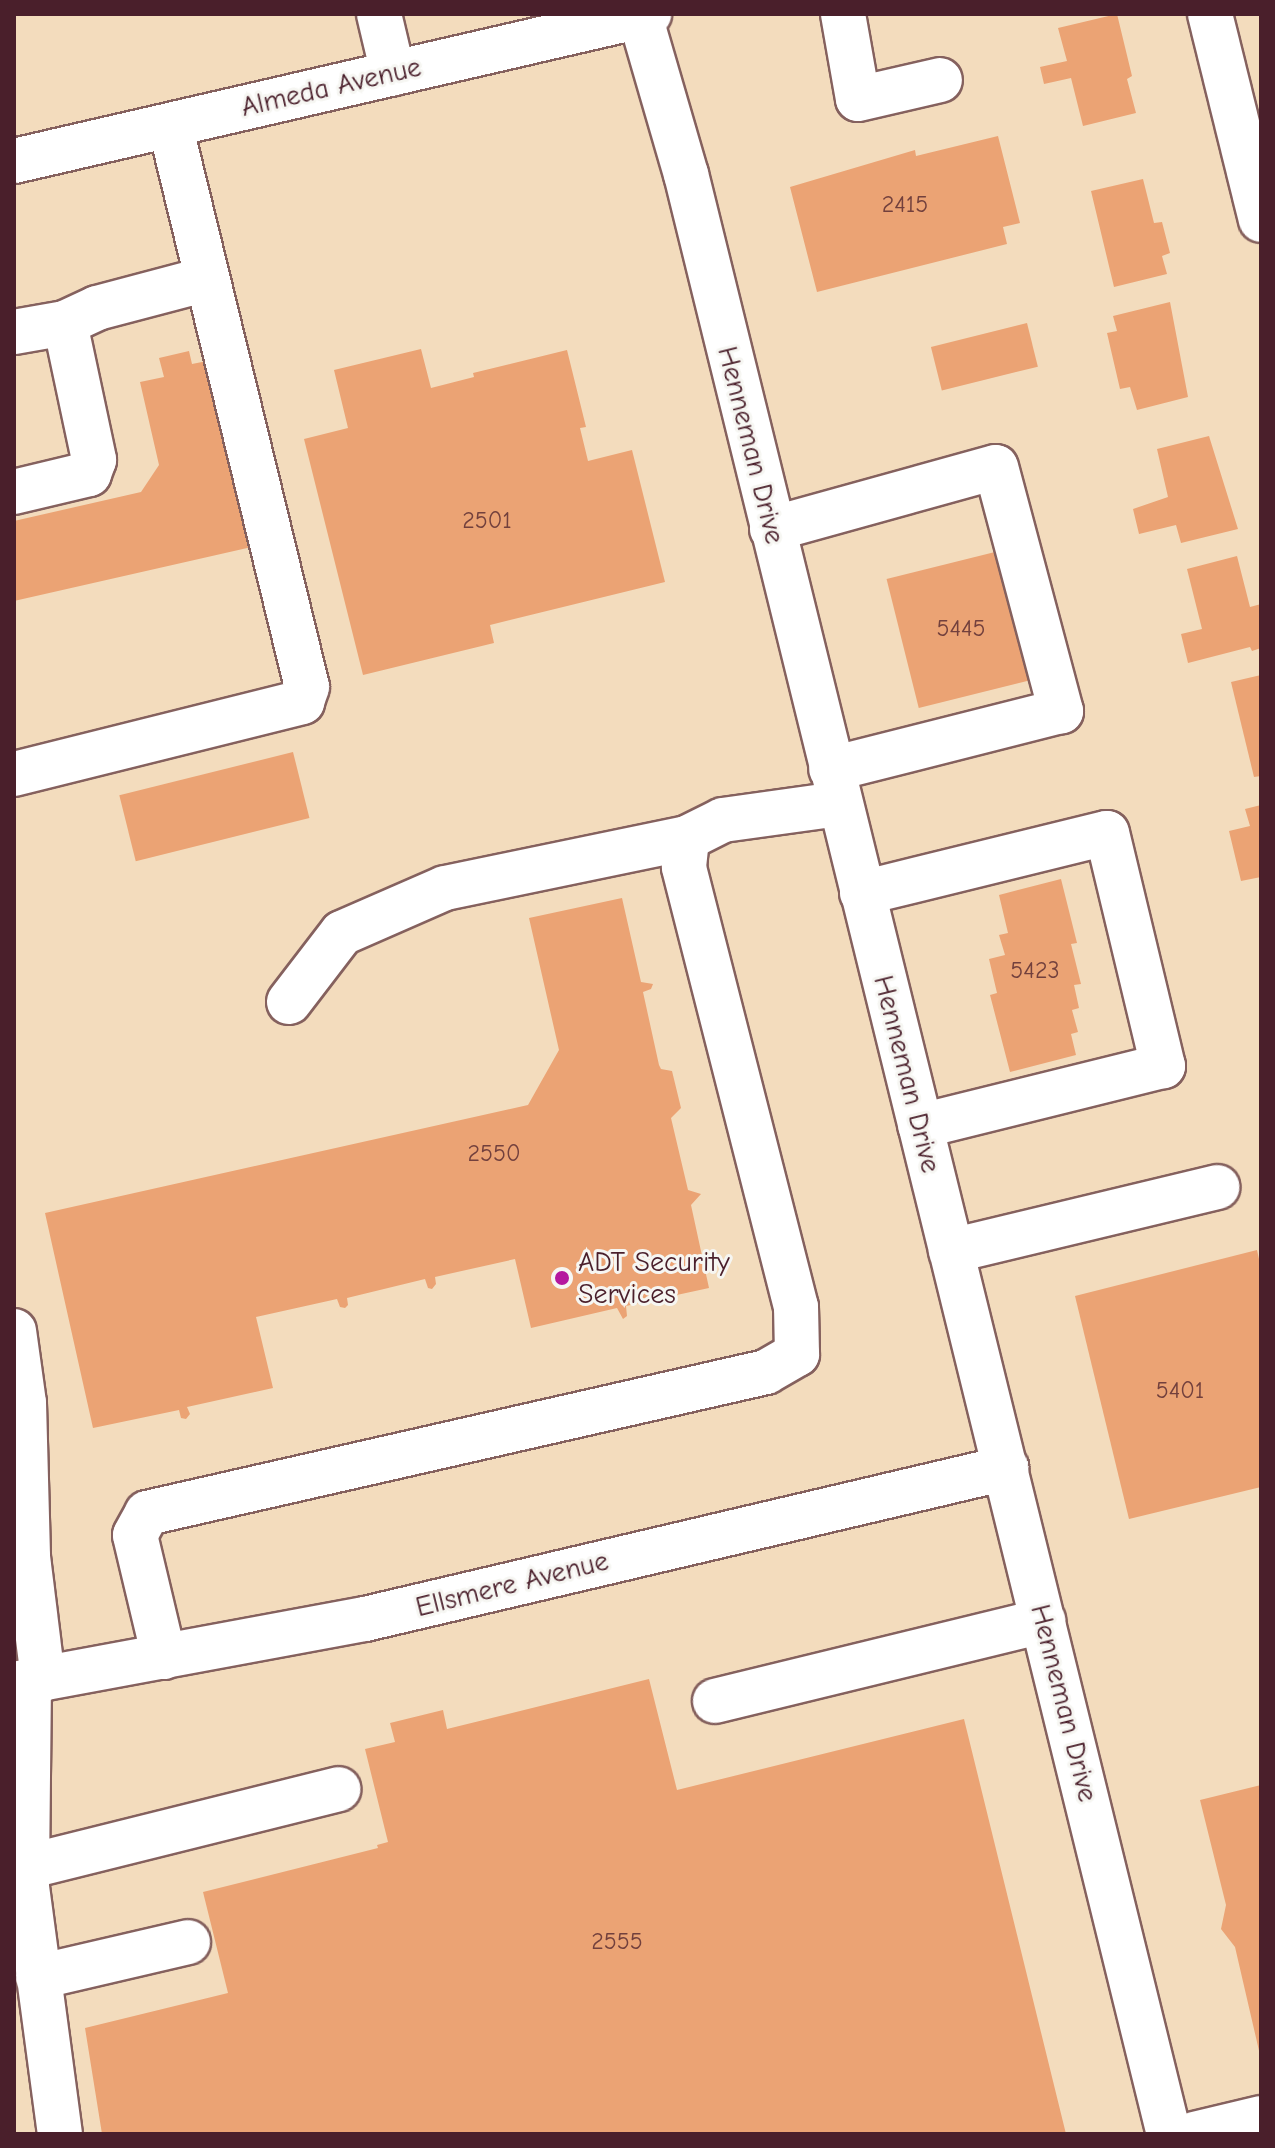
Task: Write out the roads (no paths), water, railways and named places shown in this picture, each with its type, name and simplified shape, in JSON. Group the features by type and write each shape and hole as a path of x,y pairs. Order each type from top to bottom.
{"street":[{"path":"379,14 393,73"},
{"path":"843,14 858,99 940,80"},
{"path":"1210,14 1261,220"},
{"name":"Almeda Avenue","path":"14,161 393,73 500,30 645,15"},
{"name":"Henneman Drive","path":"645,15 1169,2134"},
{"path":"14,774 302,702 307,687 170,125"},
{"path":"14,332 65,323 97,308 207,279"},
{"path":"14,492 89,474 94,460 65,323"},
{"path":"289,1002 342,933 445,888 687,838 723,820 1061,711 996,467 772,529"},
{"path":"862,893 1107,833 1163,1066 920,1126"},
{"path":"164,1657 135,1535 147,1513 738,1379 766,1372 797,1354 796,1307 684,867 687,838"},
{"path":"951,1251 1217,1187"},
{"path":"14,1331 24,1403 20,1454 21,1566 28,1681 26,1867 60,2134"},
{"name":"Ellsmere Avenue","path":"28,1681 365,1619 1006,1468"},
{"path":"715,1701 1043,1621"},
{"path":"26,1867 338,1789"},
{"path":"38,1977 188,1942"},
{"path":"1194,2134 1261,2118"}],"place":[{"name":"ADT Security Services","path":"562,1278"}]}
